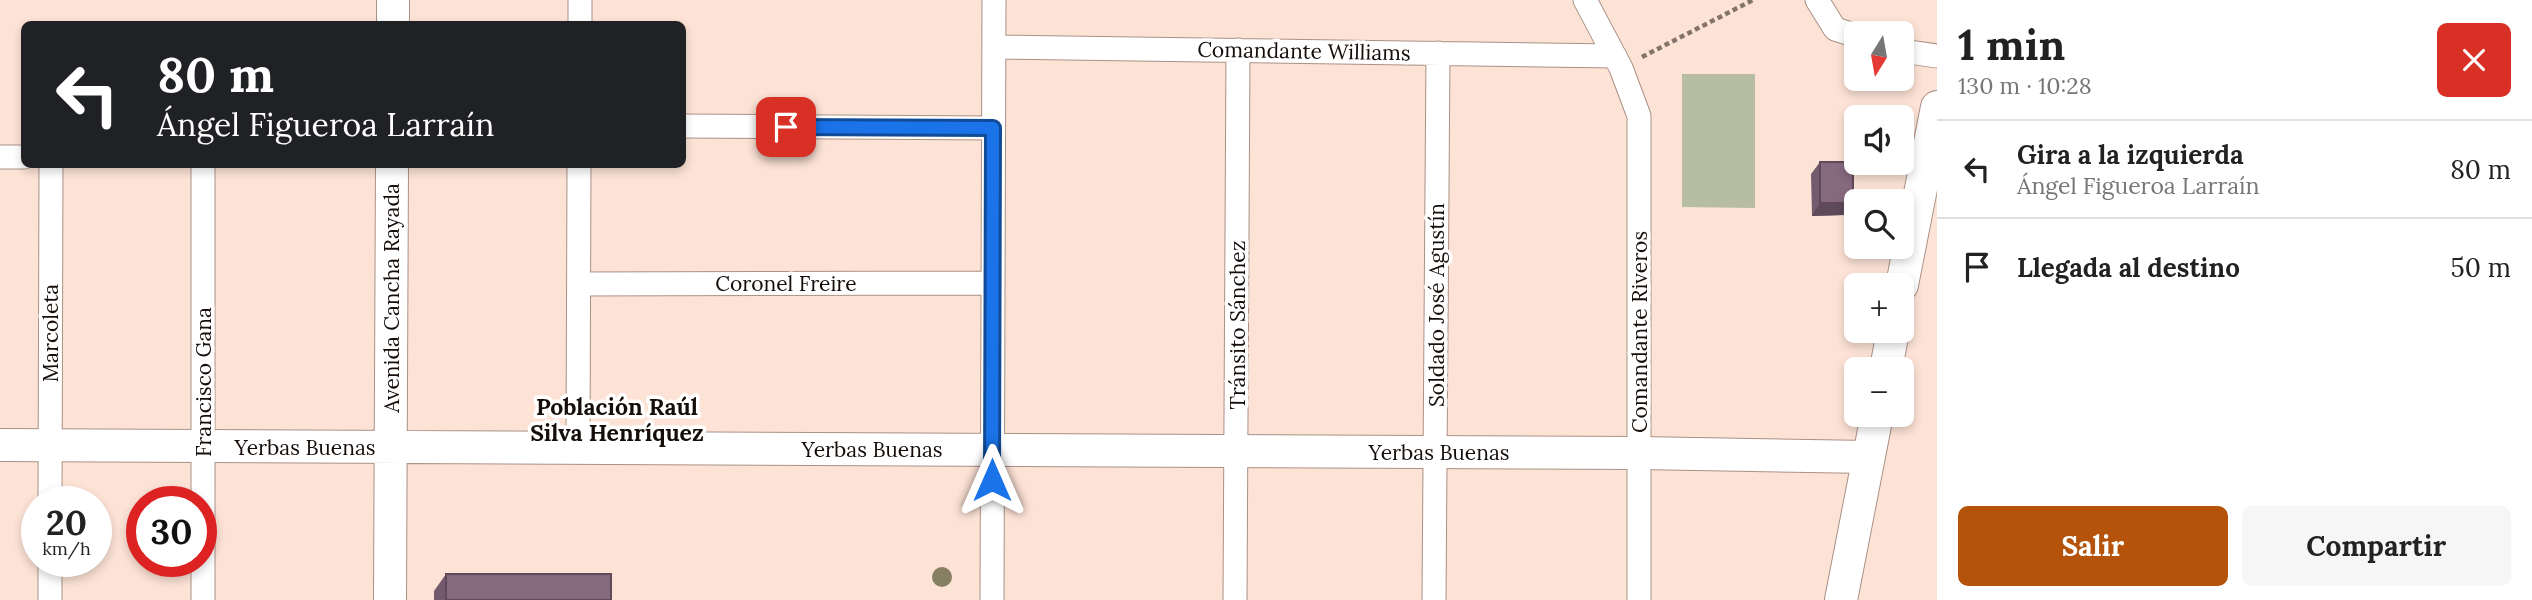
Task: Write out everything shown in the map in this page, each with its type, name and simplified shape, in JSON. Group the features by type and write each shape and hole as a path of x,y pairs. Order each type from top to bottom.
{"street":[{"path":"393,0 393,21"},
{"path":"580,0 580,21"},
{"path":"992,600 994,0"},
{"name":"Comandante Riveros","path":"1585,0 1618,62 1639,116 1639,600"},
{"path":"1817,0 1835,29 1844,32"},
{"name":"Comandante Williams","path":"994,47 1438,52 1618,62"},
{"name":"Tránsito Sánchez","path":"1236,600 1238,50"},
{"name":"Soldado José Agustín","path":"1434,600 1438,52"},
{"path":"1914,53 1937,56"},
{"path":"1904,273 1937,107"},
{"path":"686,126 993,128"},
{"path":"0,156 21,157"},
{"name":"Marcoleta","path":"50,486 51,168"},
{"name":"Francisco Gana","path":"203,600 204,168"},
{"name":"Avenida Cancha Rayada","path":"390,600 392,168"},
{"path":"578,448 579,168"},
{"name":"Coronel Freire","path":"579,284 993,283"},
{"path":"1841,600 1875,427"},
{"name":"Yerbas Buenas","path":"0,445 1639,453 1869,457"},
{"path":"50,577 50,600"}],"path":[{"path":"1618,62 1753,0"}],"green space":[{"path":"1682,74 1755,74 1755,208 1682,207"}],"building":[{"path":"1820,162 1844,162 1844,175 1853,175 1853,189 1844,189 1844,203 1820,203"},
{"path":"446,574 611,574 611,600 446,600"}],"district":[{"name":"Población Raúl Silva Henríquez","path":"617,419"}],"route":[{"path":"786,127 993,128 992,480"}]}
